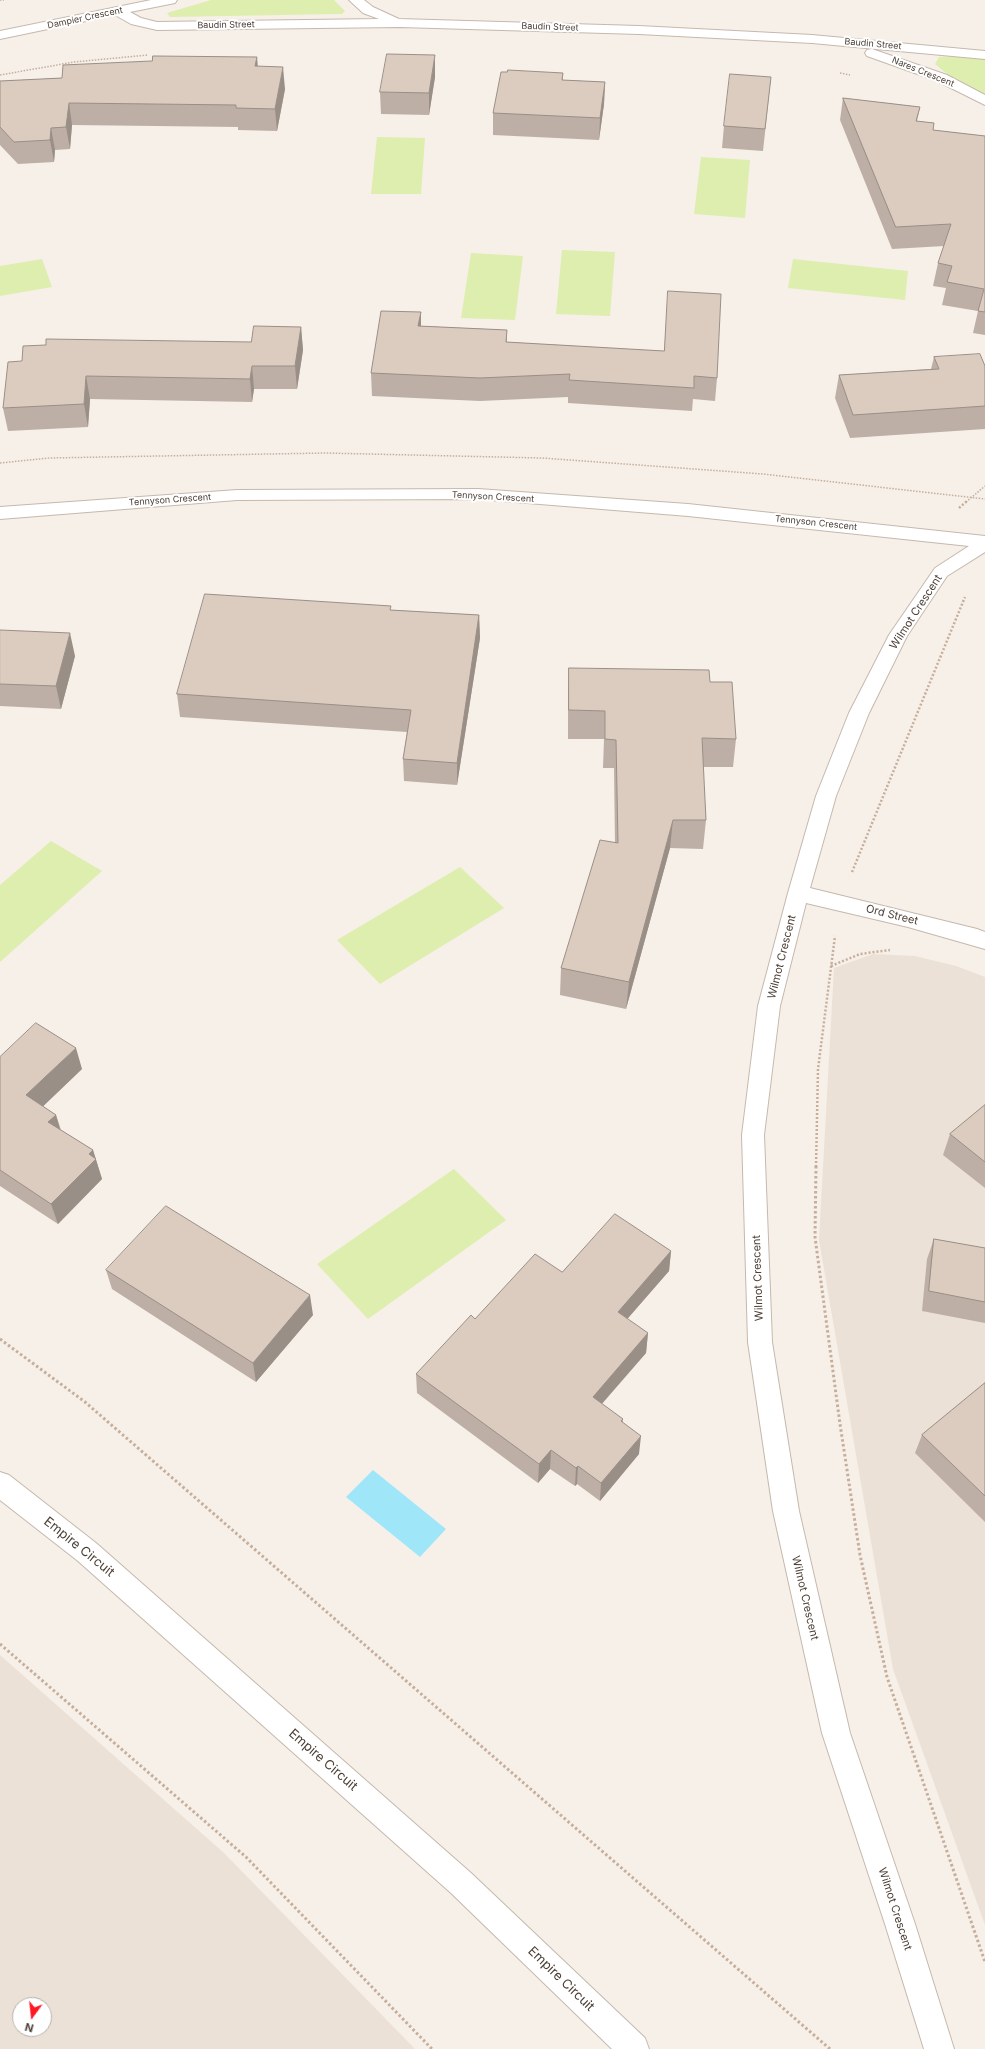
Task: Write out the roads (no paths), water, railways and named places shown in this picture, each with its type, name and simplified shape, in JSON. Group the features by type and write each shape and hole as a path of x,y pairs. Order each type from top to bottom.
{"street":[{"name":"Dampier Crescent","path":"0,35 170,0"},
{"path":"356,0 368,10 400,23"},
{"name":"Baudin Street","path":"117,11 136,21 164,26 400,23 639,30 812,39 985,55"},
{"name":"Nares Crescent","path":"812,39 882,56 942,78 985,100"},
{"name":"Tennyson Crescent","path":"0,513 237,495 478,494 688,510 985,543"},
{"name":"Wilmot Crescent","path":"939,2049 900,1924 836,1733 786,1511 760,1342 753,1135 770,1006 798,893 826,796 859,713 898,635 941,572 985,543"},
{"name":"Ord Street","path":"798,893 969,934 985,941"},
{"name":"Empire Circuit","path":"0,1484 87,1552 461,1882 634,2049"}],"water":[{"path":"373,1470 446,1529 420,1557 346,1497"}]}
